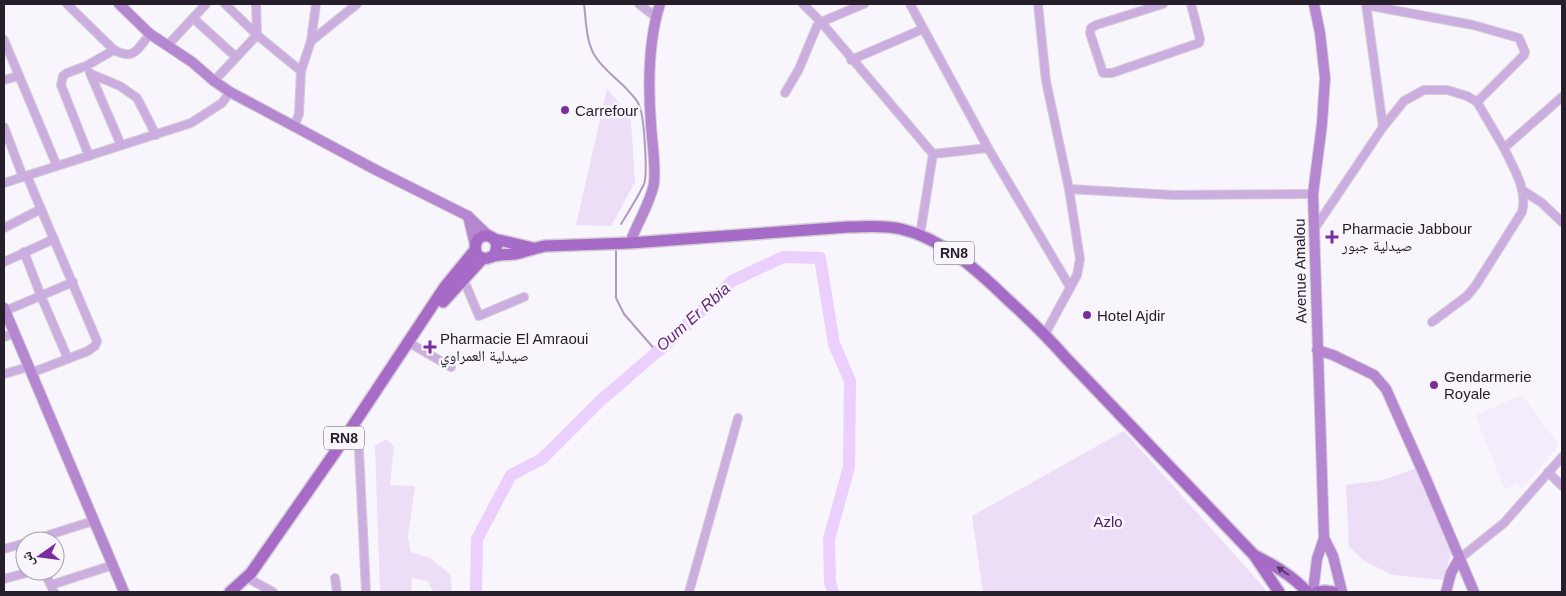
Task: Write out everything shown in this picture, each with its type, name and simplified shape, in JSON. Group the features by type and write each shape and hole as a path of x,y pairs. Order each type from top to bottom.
{"main road":[{"name":"RN8","path":"241,592 260,573 451,278 482,252 515,254 534,248 848,227 877,227 900,229 920,235 944,247 971,265 1045,334 1072,365 1254,555 1279,592"},
{"name":"RN8","path":"482,252 478,239 483,236 534,248"},
{"path":"482,252 497,250 497,244 491,238"},
{"name":"RN8","path":"371,402 446,297 482,252"},
{"name":"RN8","path":"230,592 251,573 339,452"},
{"name":"RN8","path":"1254,555 1281,569 1307,592"},
{"path":"1315,592 1325,590 1333,592"}],"street":[{"path":"67,4 114,50 123,54 133,53 150,34"},
{"path":"119,4 150,34 192,62 230,92 468,216 491,238"},
{"path":"167,46 206,4"},
{"path":"225,4 257,35 302,71"},
{"path":"214,81 257,35 256,4"},
{"path":"294,126 299,114 302,71 311,41 316,4"},
{"path":"311,41 357,4"},
{"path":"639,4 656,17"},
{"path":"630,243 635,227 649,199 654,181 649,110 650,63 656,17 660,4"},
{"path":"803,4 821,22 851,60 933,154"},
{"path":"785,93 800,69 810,47 814,31 821,22 864,4"},
{"path":"910,4 988,148 1070,287"},
{"path":"1038,4 1046,81 1070,189 1080,259 1077,275 1045,334"},
{"path":"1163,4 1096,24 1091,28 1090,33 1103,73 1112,73 1199,43 1200,39 1192,4"},
{"name":"Avenue Amalou","path":"1314,4 1320,33 1325,78 1322,124 1313,194 1324,538"},
{"path":"1383,126 1366,4 1473,25 1519,38 1525,52 1524,55 1477,102"},
{"path":"193,18 236,57"},
{"path":"851,60 923,29"},
{"path":"4,40 57,166"},
{"path":"89,156 61,85 63,76 86,66 114,50"},
{"path":"86,66 121,145"},
{"path":"91,74 120,86 137,98 156,135"},
{"path":"4,80 18,76"},
{"path":"1315,228 1383,126 1404,102 1424,90 1446,90 1467,96 1477,102 1504,148 1522,190 1524,204 1522,212 1476,285 1467,296 1432,322"},
{"path":"4,183 191,123 222,103 230,92"},
{"path":"1504,148 1562,97"},
{"path":"4,127 73,282 97,341 93,348 68,359 30,370 4,374"},
{"path":"933,154 988,148"},
{"path":"920,235 933,154"},
{"path":"1070,189 1172,195 1313,194"},
{"path":"1522,190 1542,203 1562,222"},
{"path":"4,228 41,210"},
{"path":"468,216 482,252"},
{"path":"4,262 54,239"},
{"path":"24,252 40,296 68,359"},
{"path":"463,278 478,316 524,297"},
{"path":"73,282 4,310 124,592"},
{"path":"4,337 15,333"},
{"path":"413,345 452,367"},
{"path":"1317,350 1333,355 1374,375 1380,381 1390,397 1407,435 1474,592"},
{"path":"689,592 738,418"},
{"path":"356,427 366,592"},
{"path":"1446,592 1451,573 1459,559 1504,523 1562,457"},
{"path":"1548,472 1562,486"},
{"path":"62,531 94,521"},
{"path":"1315,592 1316,564 1324,538"},
{"path":"1324,538 1333,556 1342,592"},
{"path":"52,589 113,565"},
{"path":"335,578 337,592"},
{"path":"252,581 273,592"}],"shaded area":[{"path":"1522,395 1559,445 1521,490 1517,482 1505,490 1475,415"}],"green space":[{"path":"607,89 631,121 635,182 611,226 576,225"},
{"name":"Azlo","path":"1124,431 1268,592 983,592 972,516"},
{"path":"386,439 394,446 390,485 415,486 408,537 411,552 430,558 450,574 452,592 433,592 428,581 412,578 411,592 380,592 375,446"},
{"path":"1419,467 1452,551 1443,580 1393,575 1366,562 1349,547 1346,485 1383,480"}],"waterway":[{"path":"584,4 587,31 592,50 603,66 636,99 643,123 646,170 644,184 621,224"},
{"path":"616,249 616,298 624,314 657,352"},
{"name":"Oum Er Rbia","path":"476,592 477,539 511,475 542,459 600,401 672,339 732,281 783,257 820,258 834,344 850,381 849,467 829,539 830,582 833,592"}],"place":[{"name":"Carrefour","path":"565,110"},
{"name":"Pharmacie Jabbour صيدلية جبور","path":"1332,237"},
{"name":"Hotel Ajdir","path":"1087,315"},
{"name":"Pharmacie El Amraoui صيدلية العمراوي","path":"430,347"},
{"name":"Gendarmerie Royale","path":"1434,385"}]}
